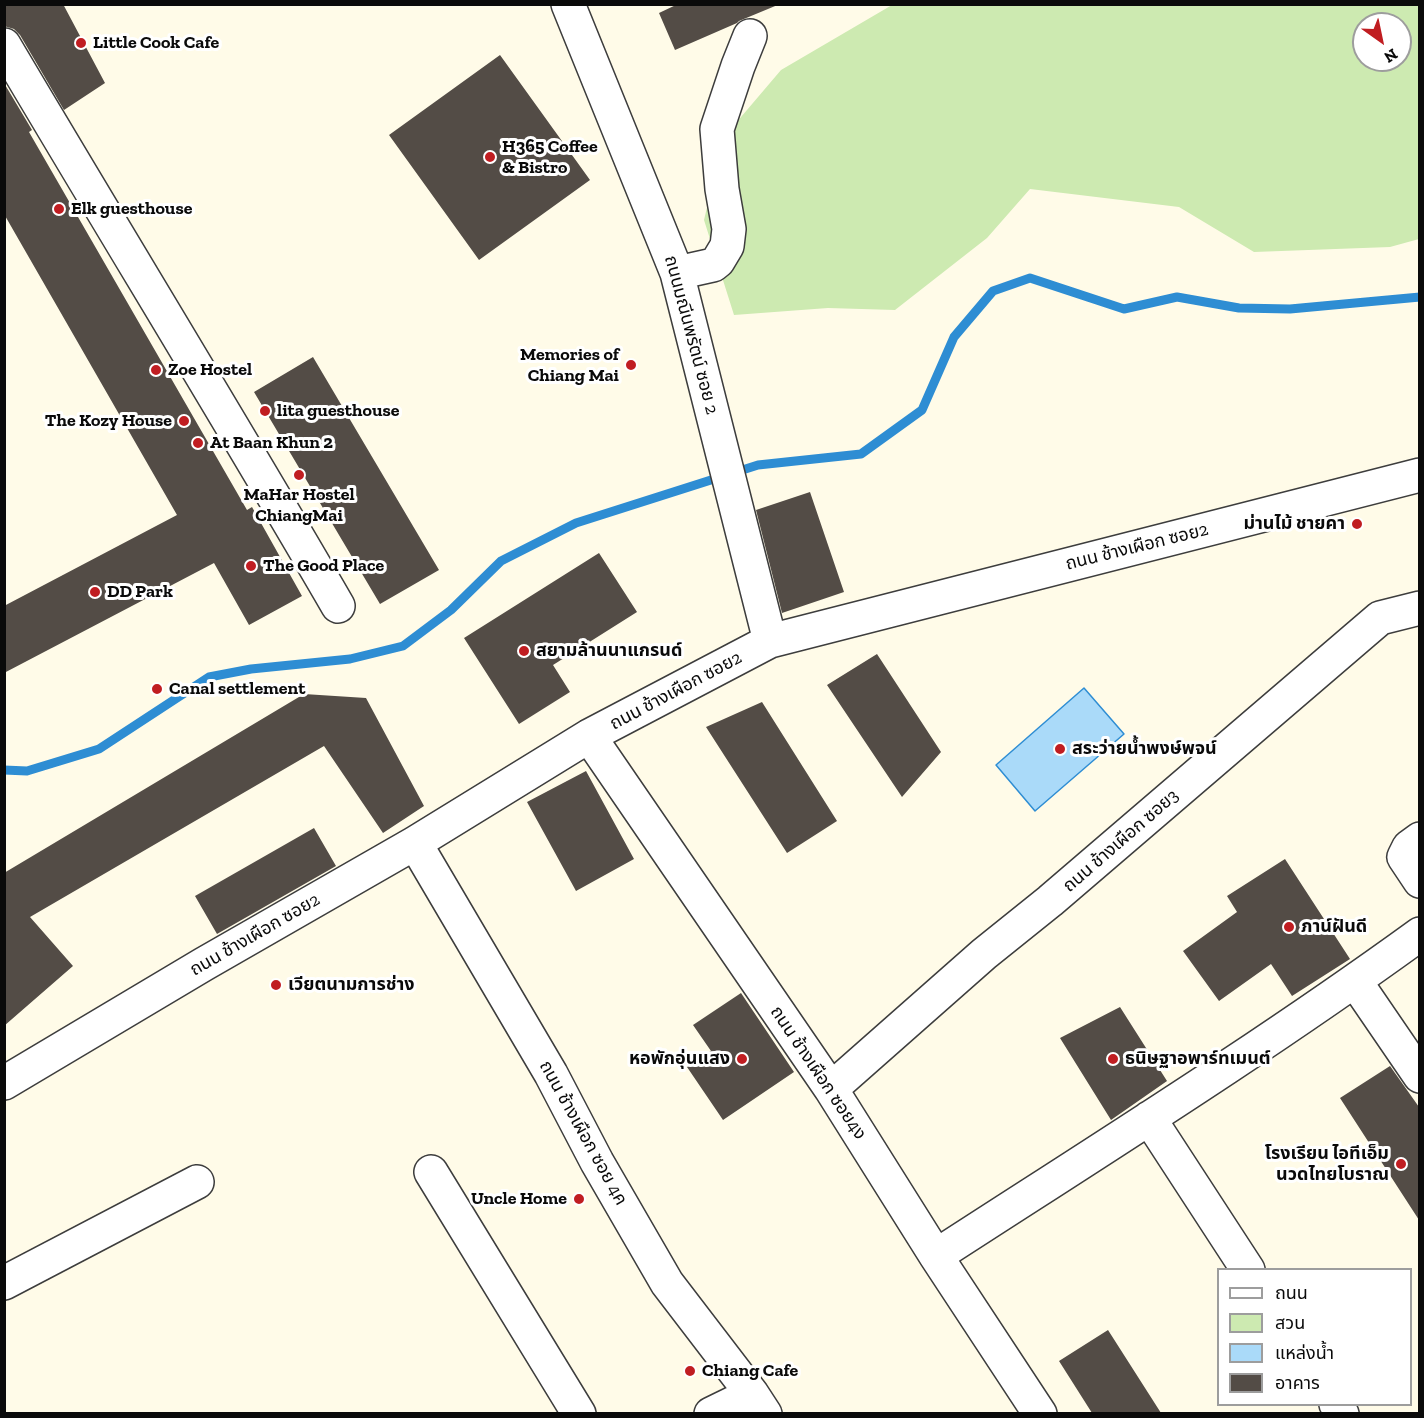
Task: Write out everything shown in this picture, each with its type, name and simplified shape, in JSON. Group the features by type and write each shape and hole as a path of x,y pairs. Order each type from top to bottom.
{"street":[{"name":"ถนนมณีนพรัตน์ ซอย 2","path":"568,4 677,273 770,641"},
{"path":"677,273 713,265 727,246 729,229 722,189 717,129 750,36"},
{"path":"4,45 338,606"},
{"name":"ถนน ช้างเผือก ซอย2","path":"4,1083 204,964 415,843 589,736 770,641 1419,475"},
{"name":"ถนน ช้างเผือก ซอย3","path":"831,1089 984,954 1050,901 1380,618 1419,608"},
{"name":"ถนน ช้างเผือก ซอย4ง","path":"589,736 831,1089 936,1256 1040,1413"},
{"path":"1419,838 1409,847 1404,857 1419,881"},
{"name":"ถนน ช้างเผือก ซอย 4ค","path":"415,843 551,1074 597,1162 667,1283 758,1404"},
{"path":"936,1256 1355,981 1419,934"},
{"path":"1355,981 1419,1076"},
{"path":"1149,1118 1247,1268"},
{"path":"431,1172 579,1413"},
{"path":"4,1283 197,1182"},
{"path":"711,1413 758,1404"}],"green space":[{"path":"892,5 1419,5 1419,239 1390,247 1254,252 1179,207 1030,189 987,238 895,310 828,308 734,315 704,220 724,137 781,70"}],"water":[{"name":"สระว่ายน้ำพงษ์พจน์","path":"1084,688 1124,734 1035,811 996,765"}],"building":[{"path":"4,4 63,4 105,83 64,110 20,35 14,29 4,26"},
{"path":"678,4 780,4 675,50 659,13"},
{"name":"H365 Coffee & Bistro","path":"500,55 590,180 479,260 389,135"},
{"path":"4,83 32,130 29,132 247,510 252,507 302,596 249,625 214,563 4,673 4,606 177,515 4,214"},
{"path":"313,357 439,570 380,604 254,392"},
{"path":"810,492 844,592 782,613 756,510"},
{"name":"สยามล้านนาแกรนด์","path":"599,553 637,612 553,665 570,692 519,724 464,638"},
{"path":"877,654 941,752 902,797 827,685"},
{"path":"304,694 366,698 424,806 383,833 324,746 30,917 73,966 4,1026 4,873"},
{"path":"762,702 837,821 787,853 706,727"},
{"path":"586,771 634,859 576,891 527,802"},
{"path":"314,828 336,866 217,934 195,896"},
{"name":"ภาน์ฝันดี","path":"1285,859 1350,959 1292,996 1271,964 1219,1001 1183,951 1237,912 1227,896"},
{"name":"หอพักอุ่นแสง","path":"741,993 794,1072 723,1120 687,1067 711,1051 693,1025"},
{"name":"ธนิษฐาอพาร์ทเมนต์","path":"1120,1007 1167,1081 1111,1120 1060,1038"},
{"name":"โรงเรียน ไอทีเอ็ม นวดไทยโบราณ","path":"1390,1066 1419,1107 1419,1220 1340,1098"},
{"path":"1108,1330 1161,1413 1092,1413 1059,1361"}],"waterway":[{"path":"4,770 27,771 99,749 209,677 251,669 350,659 403,646 451,610 501,561 576,523 758,465 861,454 922,410 954,337 993,291 1030,278 1124,309 1177,297 1239,308 1290,309 1420,297"}],"place":[{"name":"Little Cook Cafe","path":"81,43"},
{"name":"H365 Coffee & Bistro","path":"490,157"},
{"name":"Elk guesthouse","path":"59,209"},
{"name":"Memories of Chiang Mai","path":"631,365"},
{"name":"Zoe Hostel","path":"156,370"},
{"name":"lita guesthouse","path":"265,411"},
{"name":"The Kozy House","path":"184,421"},
{"name":"At Baan Khun 2","path":"198,443"},
{"name":"MaHar Hostel ChiangMai","path":"299,475"},
{"name":"ม่านไม้ ชายคา","path":"1357,524"},
{"name":"The Good Place","path":"251,566"},
{"name":"DD Park","path":"95,592"},
{"name":"สยามล้านนาแกรนด์","path":"524,651"},
{"name":"Canal settlement","path":"157,689"},
{"name":"สระว่ายน้ำพงษ์พจน์","path":"1060,749"},
{"name":"ภาน์ฝันดี","path":"1289,927"},
{"name":"เวียตนามการช่าง","path":"276,985"},
{"name":"หอพักอุ่นแสง","path":"742,1059"},
{"name":"ธนิษฐาอพาร์ทเมนต์","path":"1113,1059"},
{"name":"โรงเรียน ไอทีเอ็ม นวดไทยโบราณ","path":"1401,1164"},
{"name":"Uncle Home","path":"579,1199"},
{"name":"Chiang Cafe","path":"690,1371"}]}
